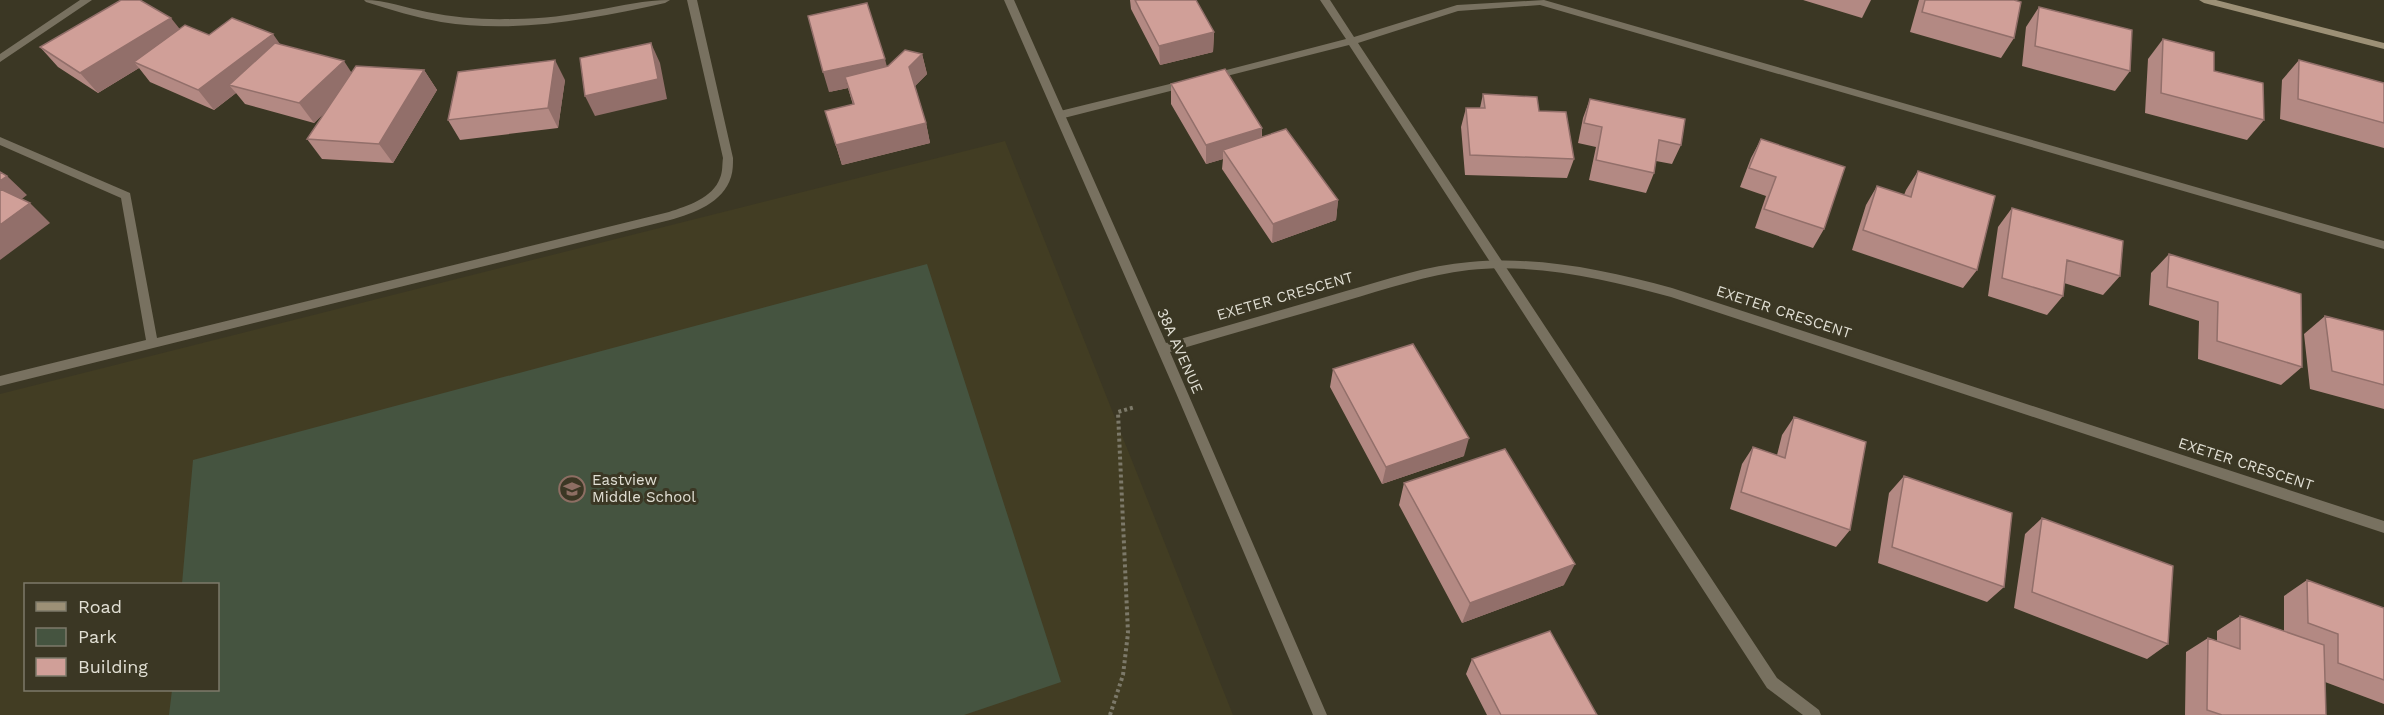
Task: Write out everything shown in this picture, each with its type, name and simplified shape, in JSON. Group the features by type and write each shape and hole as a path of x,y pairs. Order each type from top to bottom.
{"street":[{"path":"0,59 87,0"},
{"path":"369,0 442,19 472,23 518,24 598,14 665,0"},
{"path":"0,381 659,219 697,207 716,193 726,177 728,158 692,0"},
{"name":"38A AVENUE","path":"1009,0 1320,715"},
{"path":"1325,0 1496,265 1772,683 1814,715"},
{"path":"2204,0 2384,46"},
{"path":"1060,116 1352,42 1457,8 1540,2 2384,245"},
{"path":"0,141 126,196 152,343"},
{"name":"EXETER CRESCENT","path":"1162,349 1411,277 1469,266 1496,265 1573,270 1611,276 1662,290 2384,527"}],"path":[{"path":"1110,715 1120,696 1126,664 1128,633 1118,412 1135,407"}],"shaded area":[{"name":"Eastview Middle School","path":"1005,141 1233,715 0,715 0,394"}],"green space":[{"path":"927,264 1061,682 964,715 169,715 172,691 219,691 219,583 182,583 193,460"}],"building":[{"path":"121,0 140,0 171,18 80,73 40,47"},
{"path":"1135,0 1196,0 1214,32 1159,46"},
{"path":"1925,0 2014,0 2021,2 2014,38 1922,12"},
{"path":"867,3 885,59 823,72 808,16"},
{"path":"2039,7 2132,30 2130,71 2035,46"},
{"path":"232,18 273,34 198,90 134,62 185,25 209,35"},
{"path":"2163,39 2214,52 2214,71 2263,83 2264,120 2161,93"},
{"path":"275,43 344,61 299,103 229,85"},
{"path":"651,43 658,79 585,96 580,58"},
{"path":"905,50 922,54 909,67 926,123 836,145 825,111 854,104 845,77 888,66"},
{"path":"555,60 548,108 448,120 458,72"},
{"path":"2299,60 2384,83 2384,123 2298,99"},
{"path":"356,66 424,70 379,144 307,139"},
{"path":"1225,69 1262,128 1206,145 1171,84"},
{"path":"1483,94 1537,97 1539,111 1566,112 1574,159 1470,155 1466,108 1485,108"},
{"path":"1590,99 1685,119 1681,145 1659,140 1654,173 1596,160 1602,127 1584,123"},
{"path":"1286,129 1338,200 1273,224 1223,150"},
{"path":"1761,139 1845,167 1824,229 1764,209 1776,177 1749,168"},
{"path":"1918,171 1995,196 1977,270 1863,230 1877,186 1911,197"},
{"path":"0,172 7,176 0,181"},
{"path":"0,189 30,203 0,225"},
{"path":"2012,208 2123,241 2120,276 2067,260 2063,296 2002,278"},
{"path":"2169,254 2301,294 2302,367 2217,341 2218,302 2167,287"},
{"path":"2325,316 2384,331 2384,385 2332,371"},
{"path":"1413,344 1469,438 1386,467 1333,369"},
{"path":"1794,417 1866,442 1850,530 1741,492 1753,447 1785,458"},
{"path":"1505,449 1575,564 1470,603 1404,483"},
{"path":"1904,476 2012,513 2004,587 1892,547"},
{"path":"2042,518 2173,566 2168,644 2032,592"},
{"path":"2307,580 2384,608 2384,680 2338,663 2338,634 2308,623"},
{"path":"2240,616 2324,645 2326,715 2222,715 2207,710 2208,638 2240,649"},
{"path":"1550,631 1597,715 1501,715 1472,659"}],"place":[{"name":"Eastview Middle School","path":"572,489"}]}
